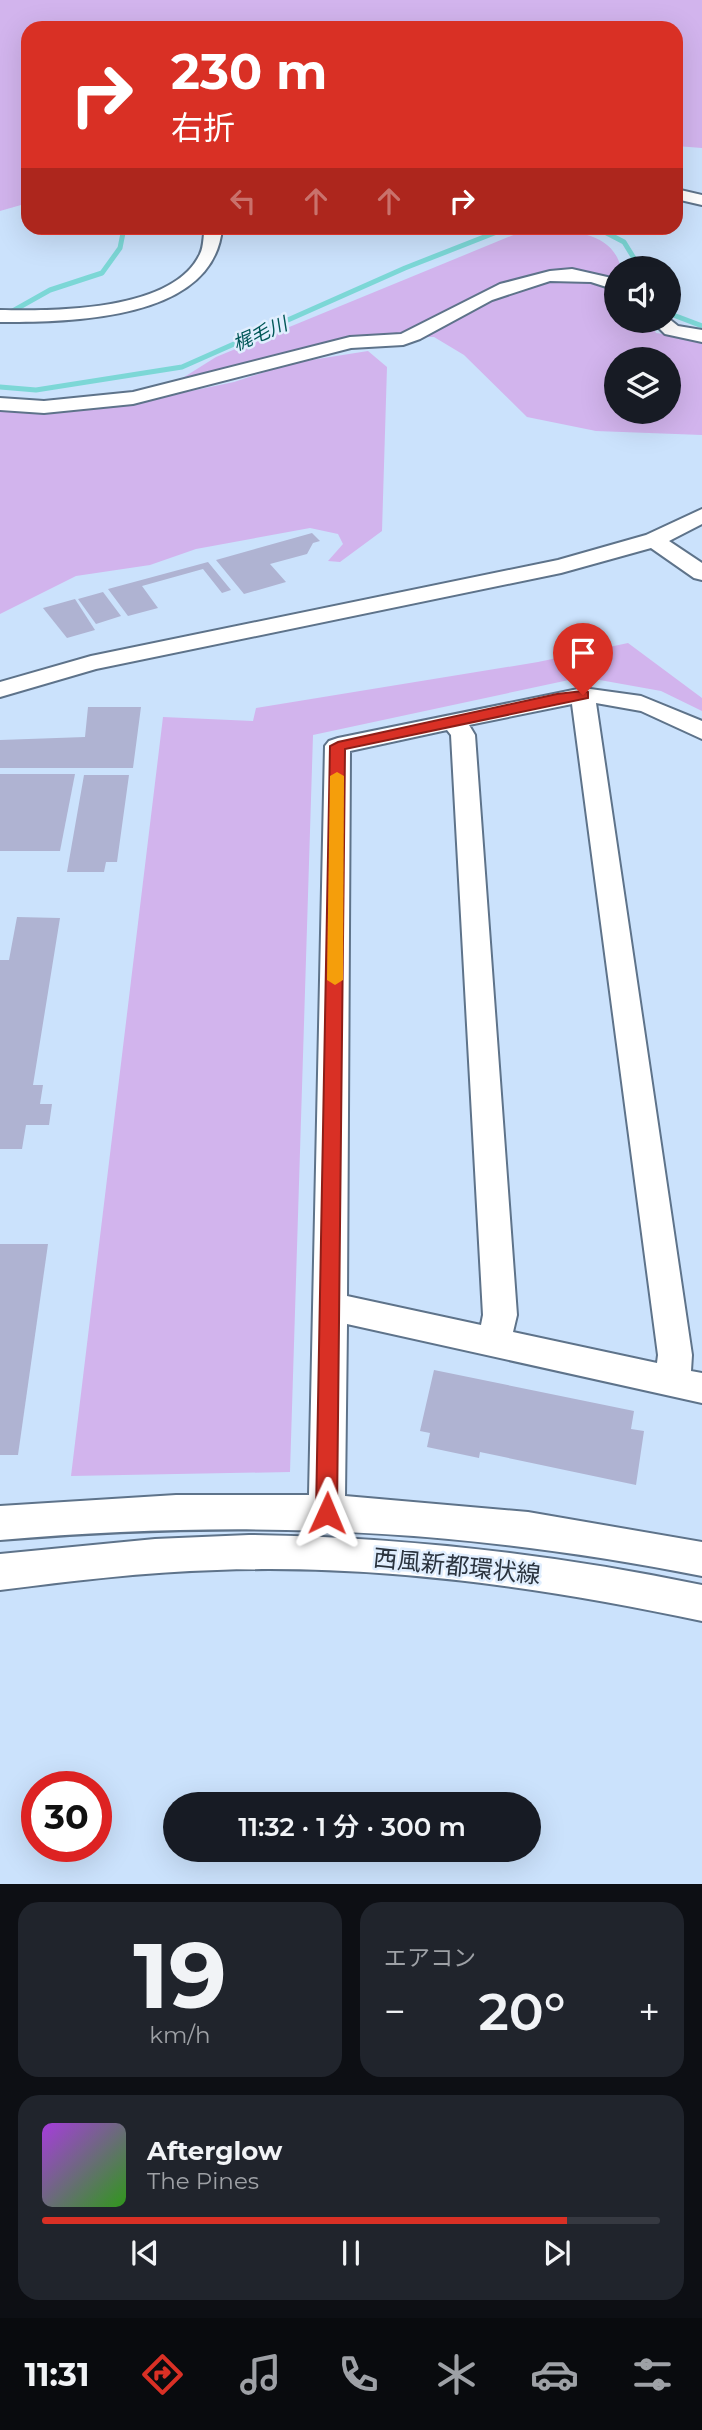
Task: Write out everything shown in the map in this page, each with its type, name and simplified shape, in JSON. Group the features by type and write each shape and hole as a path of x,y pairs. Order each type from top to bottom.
{"street":[{"path":"683,196 702,200"},
{"path":"0,316 27,317 104,310 162,292 200,267 210,251 212,235"},
{"path":"0,404 30,408 96,402 231,376 354,342 405,338 493,291 533,278 566,274 604,281"},
{"path":"681,332 702,336"},
{"path":"0,690 90,663 561,566 654,540 702,515"},
{"path":"654,540 702,573"},
{"path":"583,695 675,1355 687,1384"},
{"path":"327,1513 338,746 583,695 630,698 655,706 702,731"},
{"path":"454,720 463,735 500,1315 494,1342"},
{"path":"330,1306 687,1384"},
{"name":"西風新都環状線","path":"0,1523 172,1510 327,1513 475,1523 583,1537 702,1559"},
{"name":"西風新都環状線","path":"0,1572 114,1560 247,1552 361,1556 470,1564 580,1580 702,1603"}],"shaded area":[{"path":"0,0 702,0 702,148 683,147 683,21 21,21 21,205 0,211"},
{"path":"513,235 585,235 607,244 616,256 604,256 604,333 656,333 702,340 702,435 596,431 527,417 464,355 434,337 397,337 183,383 181,379 216,357"},
{"path":"368,351 387,367 382,531 340,562 328,561 343,544 338,534 310,528 196,549 150,565 76,576 0,614 0,408 95,408 234,382 292,363"},
{"path":"628,643 702,698 702,711 661,691 583,677 313,735 290,1472 71,1476 163,717 253,721 256,708 538,662"}],"building":[{"path":"312,533 320,541 313,543 307,554 270,564 286,582 244,594 216,560"},
{"path":"208,562 231,590 222,593 203,569 142,586 158,608 128,616 108,589"},
{"path":"103,592 121,616 96,624 78,599"},
{"path":"75,599 95,630 67,638 43,608"},
{"path":"88,707 141,707 133,768 0,768 0,740 85,737"},
{"path":"0,774 75,774 60,851 0,851"},
{"path":"84,775 129,775 117,862 106,862 104,872 67,872"},
{"path":"17,917 60,918 33,1085 43,1085 40,1104 52,1104 49,1125 26,1125 22,1149 0,1149 0,960 9,960"},
{"path":"0,1244 48,1244 18,1455 0,1455"},
{"path":"434,1370 634,1411 631,1429 644,1431 636,1485 480,1452 479,1458 427,1447 430,1433 420,1431"}],"waterway":[{"path":"0,318 50,290 102,273 120,248 123,235"},
{"name":"梶毛川","path":"0,387 36,390 182,367 405,268 489,235"},
{"name":"梶毛川","path":"610,235 624,242 633,256"},
{"name":"梶毛川","path":"681,318 702,326"}],"slow traffic":[{"path":"335,980 337,776"}],"route":[{"path":"327,1513 338,746 557,698 583,695"}]}
